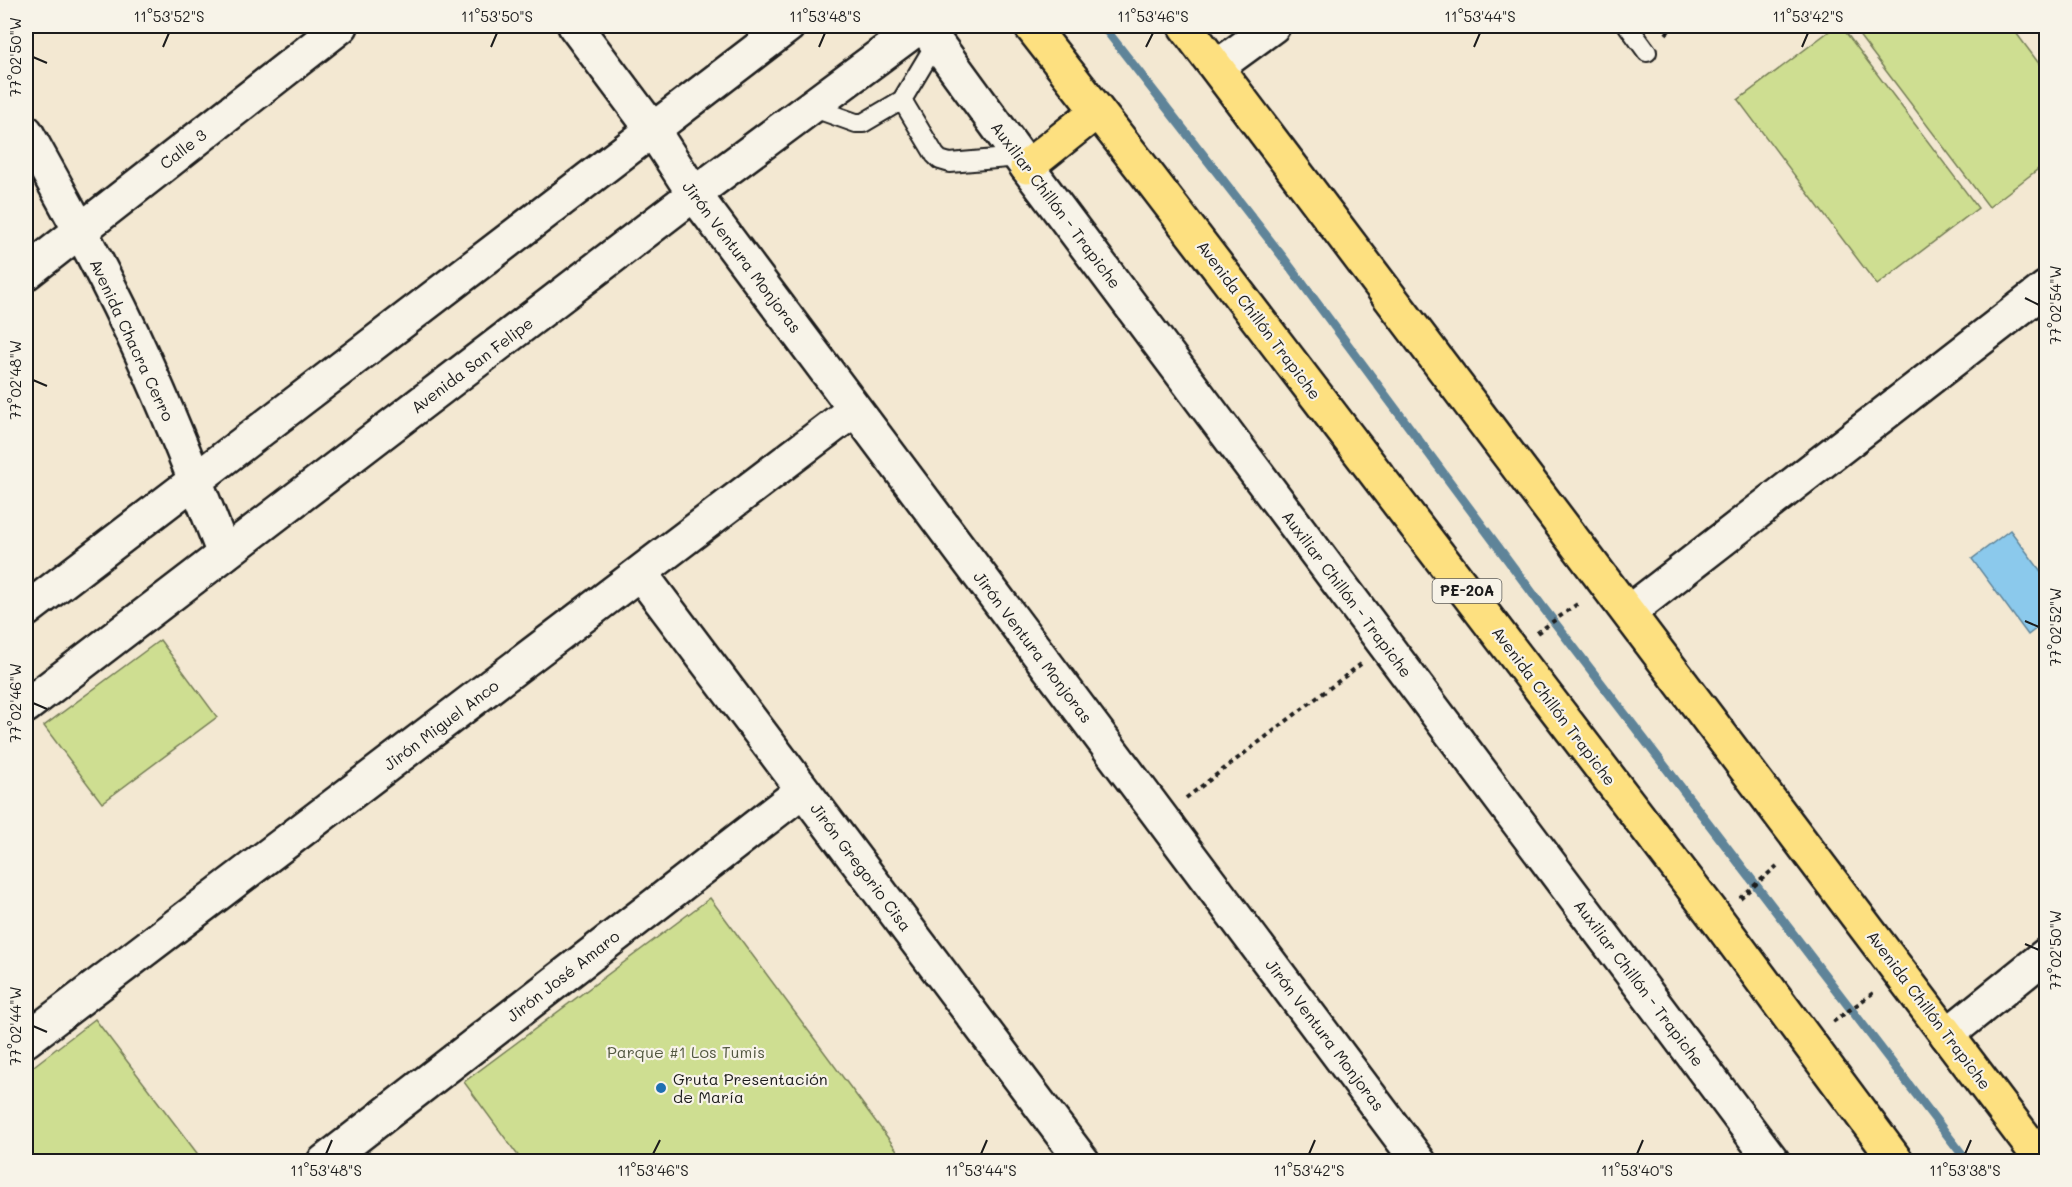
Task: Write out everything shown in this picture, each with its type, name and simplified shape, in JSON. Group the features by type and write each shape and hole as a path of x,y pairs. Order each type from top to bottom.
{"main road":[{"name":"Avenida Chillón Trapiche","path":"1031,26 1716,918 1897,1161"},
{"name":"Avenida Chillón Trapiche","path":"1185,26 2043,1161"},
{"path":"1023,162 1097,111"}],"street":[{"name":"Calle 3","path":"26,273 341,26"},
{"name":"Jirón Ventura Monjoras","path":"575,26 651,129 694,194 1419,1161"},
{"path":"26,610 788,26"},
{"path":"1217,66 1273,26"},
{"name":"Avenida San Felipe","path":"26,706 694,194 811,107 927,31"},
{"name":"Auxiliar Chillón - Trapiche","path":"927,31 1773,1161"},
{"name":"Avenida Chacra Cerro","path":"26,132 80,229 144,358 224,554"},
{"path":"1629,612 2046,288"},
{"name":"Jirón Miguel Anco","path":"26,1040 855,409"},
{"name":"Jirón Gregorio Cisa","path":"639,573 1083,1161"},
{"name":"Jirón José Amaro","path":"324,1161 803,790"},
{"path":"1947,1035 2046,955"}],"lane":[{"path":"1628,26 1647,52"},
{"path":"811,107 856,123 864,123 902,100 927,31"},
{"path":"902,100 940,160 950,163 1023,162"}],"path":[{"path":"1512,651 1606,582"},
{"path":"1161,817 1386,646"},
{"path":"1716,918 1804,843"},
{"path":"1808,1039 1902,974"}],"green space":[{"path":"1836,26 1841,26 1978,208 1877,285 1738,100"},
{"path":"1852,26 2011,26 2046,73 2046,163 1989,207"},
{"path":"160,640 217,717 102,803 44,726"},
{"name":"Parque #1 Los Tumis","path":"710,898 905,1161 522,1161 464,1082"},
{"path":"95,1019 203,1161 26,1161 26,1072"}],"water":[{"path":"2010,530 2046,578 2046,621 2028,635 1972,559"}],"waterway":[{"path":"1103,26 1282,256 1542,606 1968,1162"}],"place":[{"name":"Gruta Presentación de María","path":"661,1088"}]}
